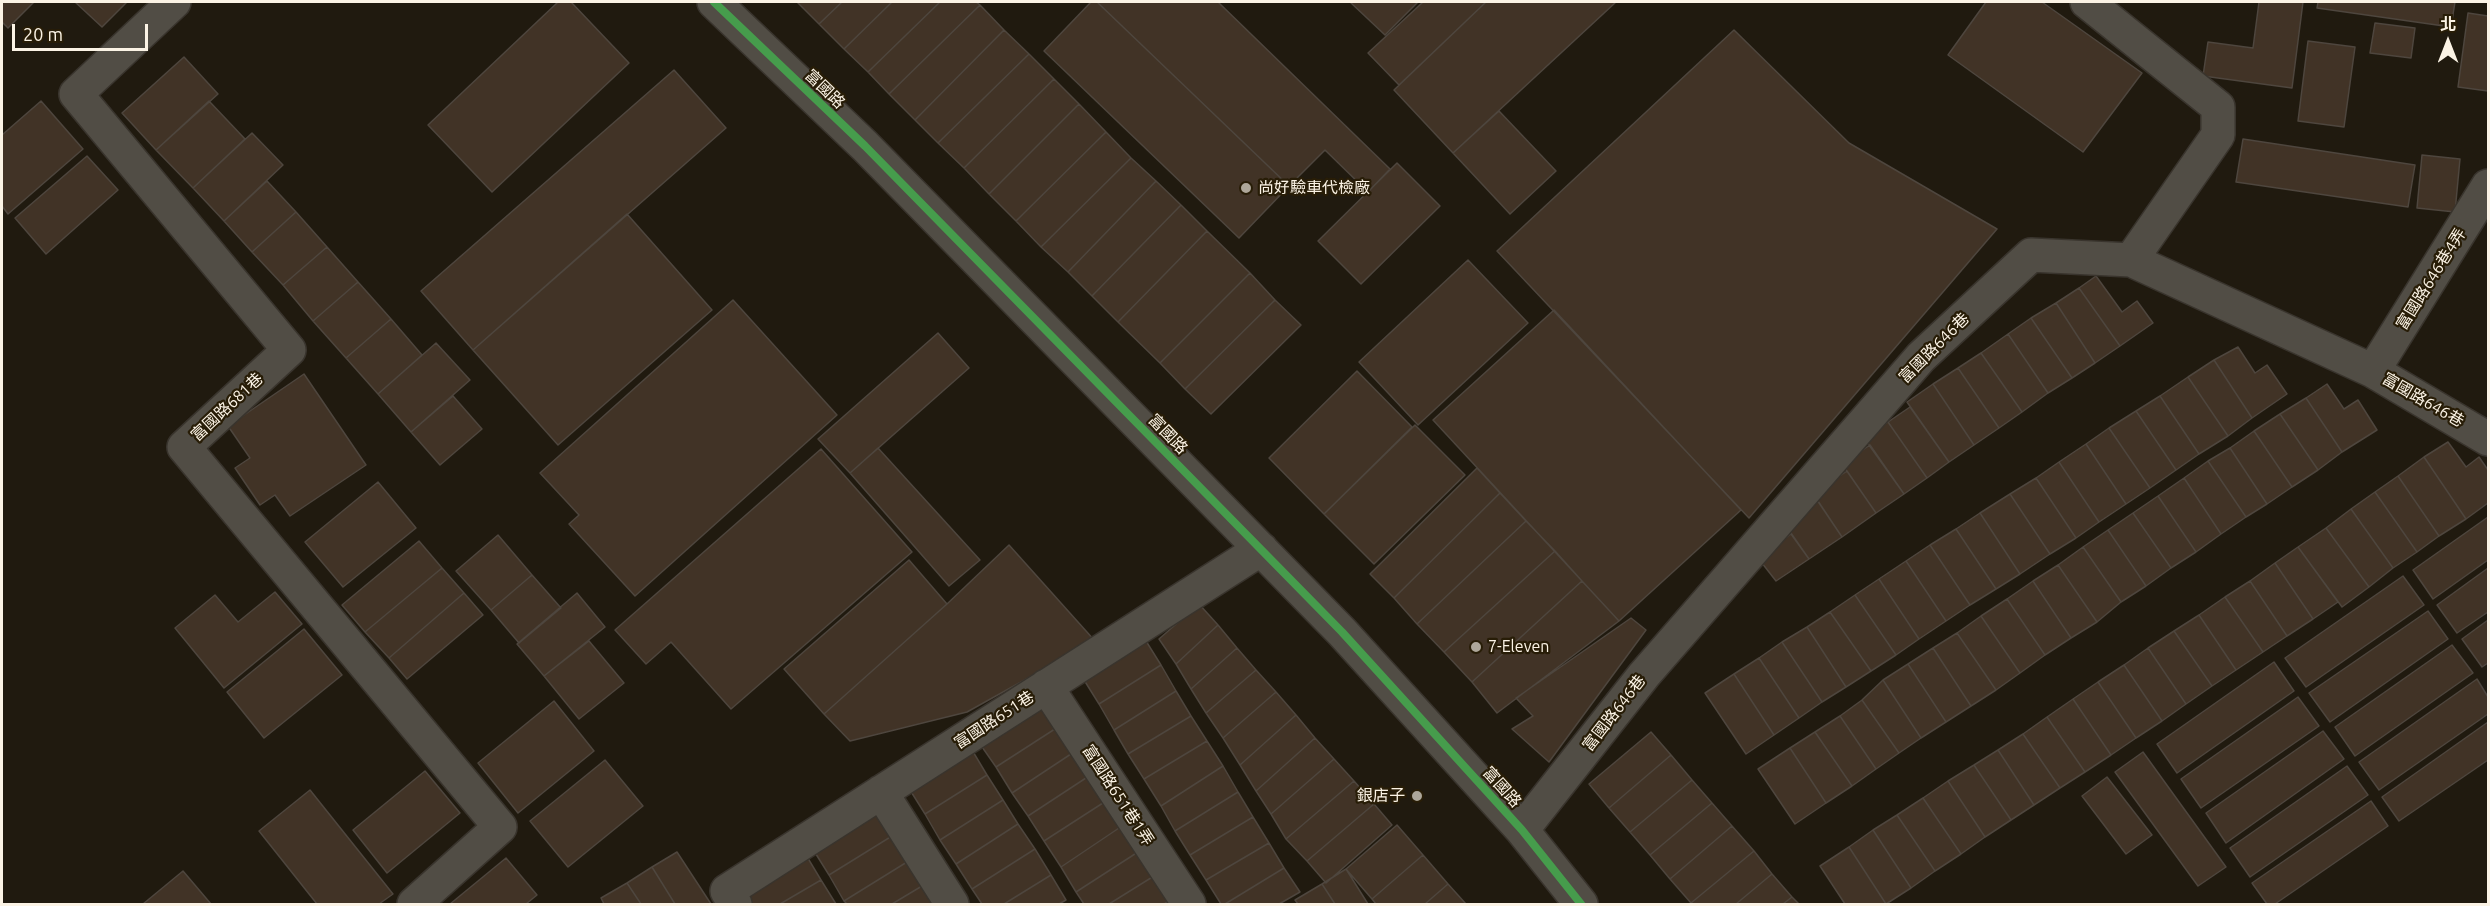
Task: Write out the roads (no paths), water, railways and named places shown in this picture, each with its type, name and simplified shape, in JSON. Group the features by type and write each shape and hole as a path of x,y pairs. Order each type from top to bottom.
{"street":[{"name":"富國路681巷","path":"174,2 76,94 289,350 184,447 500,827 414,904"},
{"name":"富國路","path":"714,2 866,146 1342,632 1522,830 1581,904"},
{"path":"2087,2 2218,107 2218,135 2131,260"},
{"name":"富國路646巷4弄","path":"2373,371 2488,186"},
{"name":"富國路646巷","path":"1522,830 1644,675 1929,349 2031,255 2131,260 2373,371 2488,439"},
{"name":"富國路651巷","path":"731,898 881,792 1261,549"},
{"name":"富國路651巷1弄","path":"1046,686 1189,904"},
{"path":"881,792 952,904"}],"place":[{"name":"尚好驗車代檢廠","path":"1246,188"},
{"name":"7-Eleven","path":"1476,647"},
{"name":"銀店子","path":"1417,796"}]}
